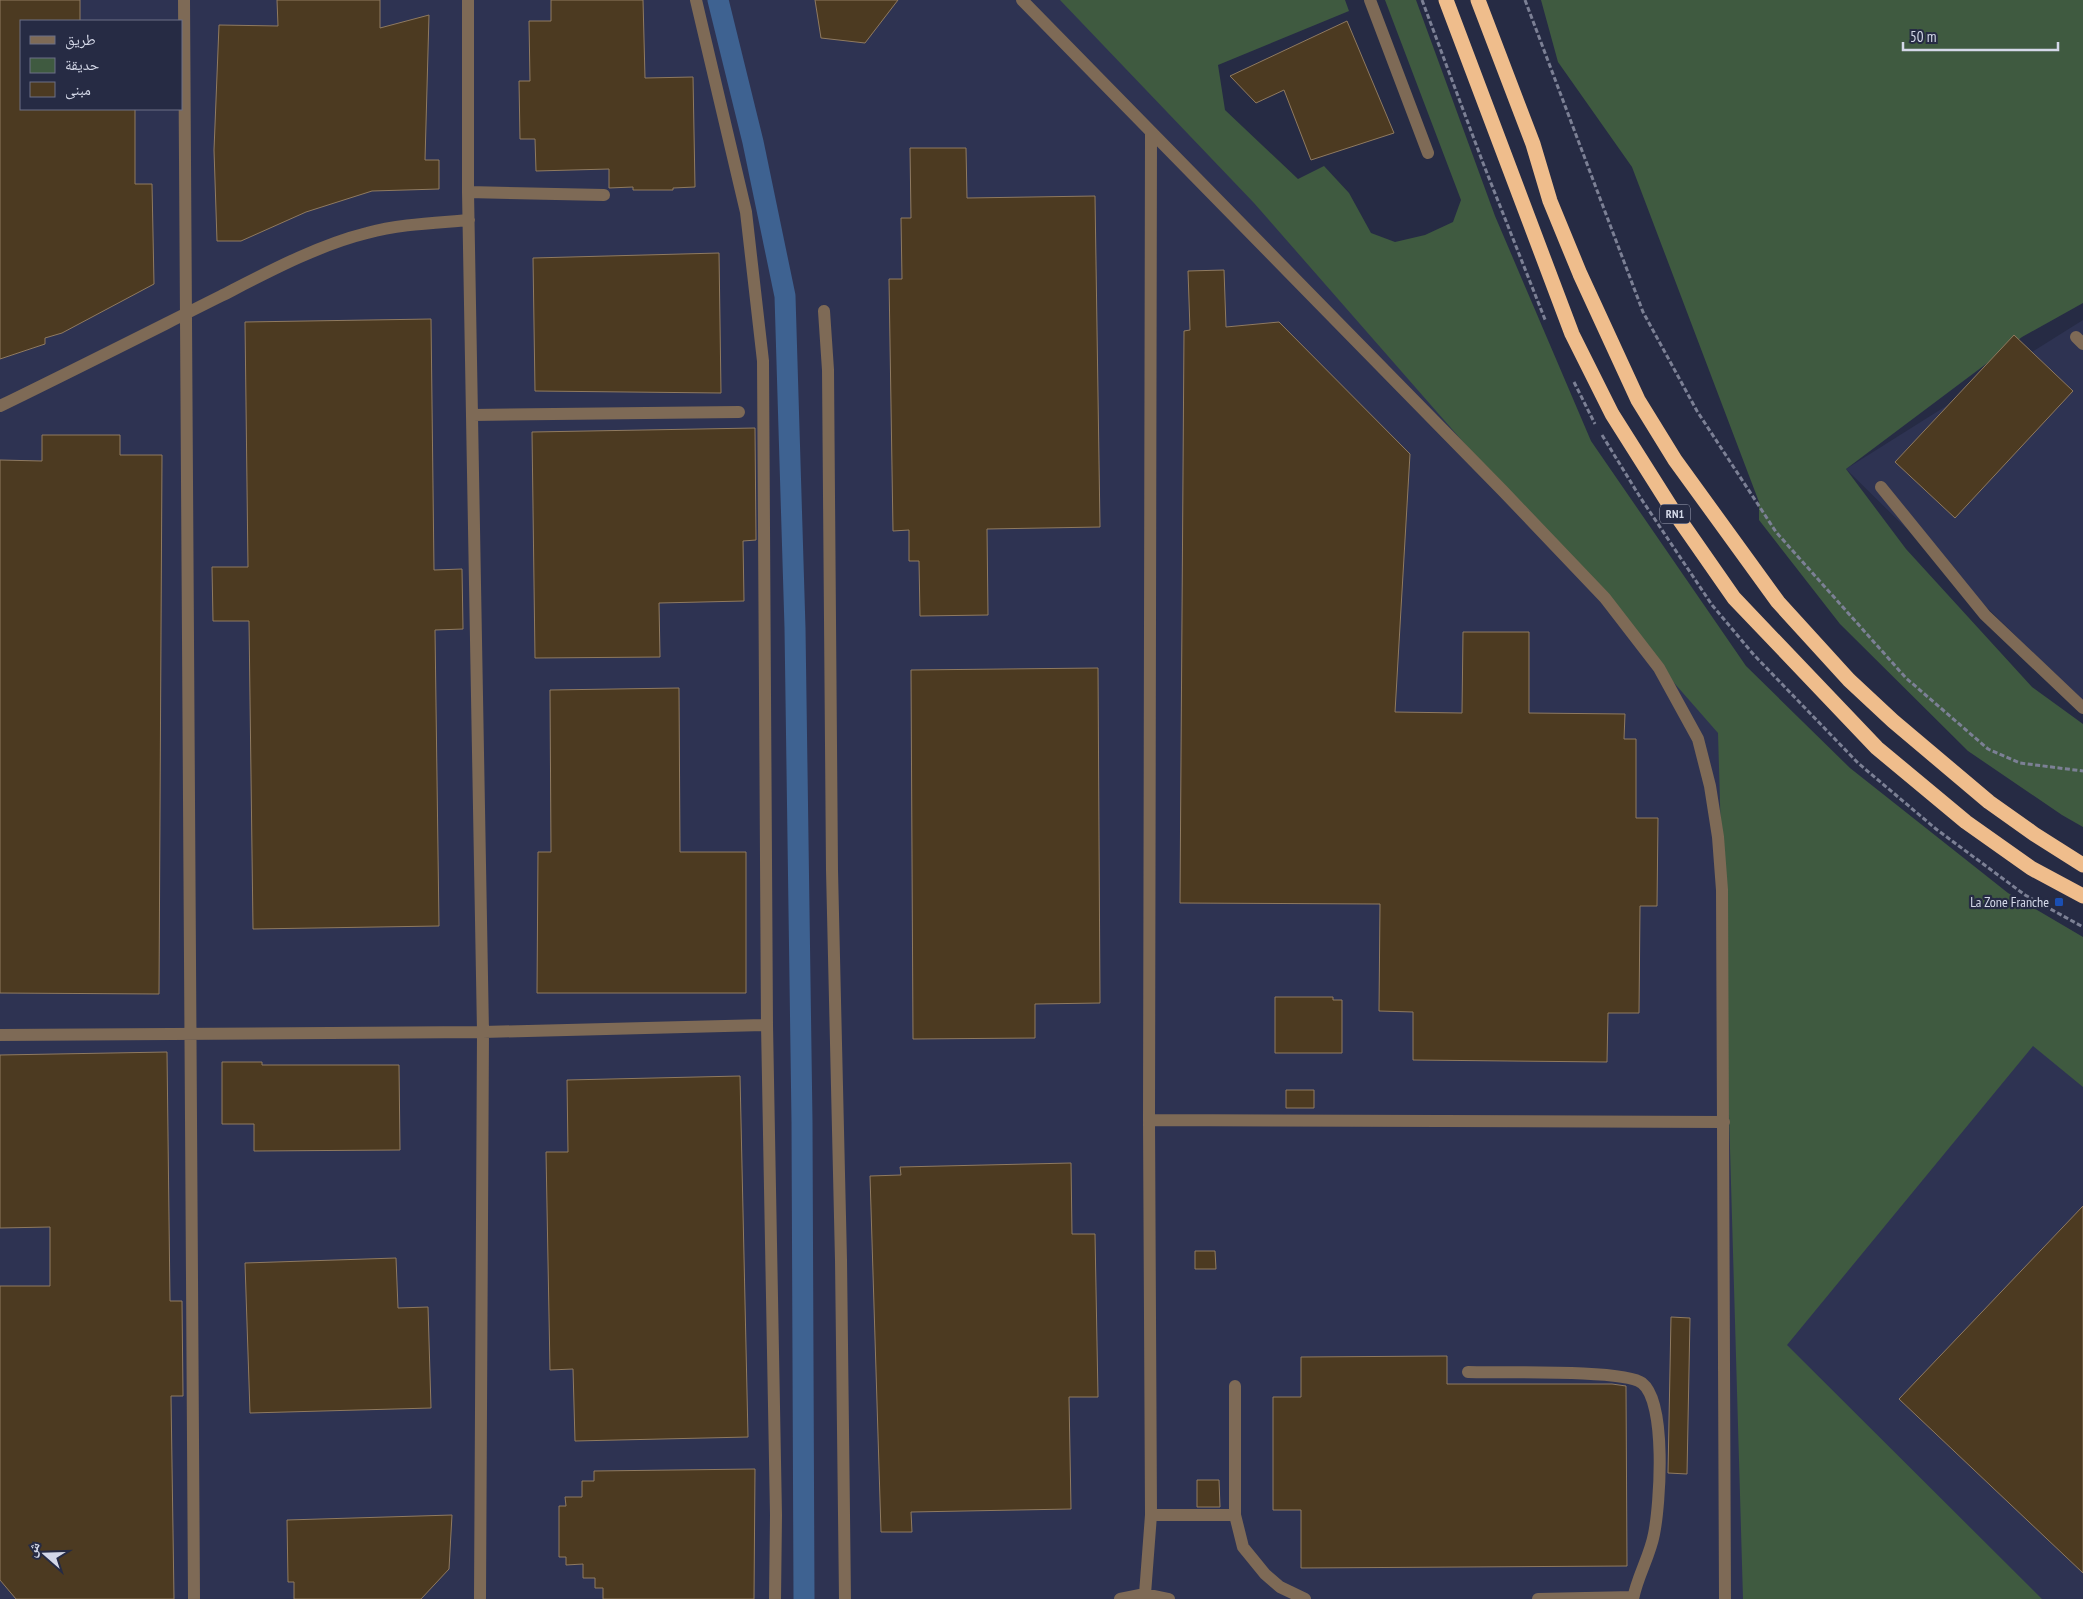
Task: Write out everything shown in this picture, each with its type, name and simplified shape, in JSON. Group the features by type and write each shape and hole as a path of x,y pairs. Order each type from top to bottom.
{"highway":[{"name":"RN1","path":"1446,0 1572,334 1612,414 1672,509 1734,598 1877,748 1966,822 2031,868 2083,896"},
{"name":"RN1","path":"1478,0 1533,144 1550,201 1580,274 1638,400 1675,460 1778,602 1849,680 1893,721 1989,802 2034,834 2083,865"}],"street":[{"path":"184,0 194,1599"},
{"path":"468,0 468,192 483,1032 480,1599"},
{"path":"696,0 746,212 763,361 767,1025 775,1599"},
{"path":"1022,0 1151,134 1503,491 1605,598 1664,677 1698,739 1710,786 1718,836 1722,890 1725,1599"},
{"path":"1370,0 1428,153"},
{"path":"1145,1594 1150,1514 1151,134"},
{"path":"468,192 604,195"},
{"path":"0,406 128,344 277,268 367,233 404,226 469,220"},
{"path":"824,311 828,370 832,870 845,1599"},
{"path":"472,415 740,412"},
{"path":"1881,487 1985,615 2083,708"},
{"path":"0,1035 191,1032 483,1032 767,1025"},
{"path":"1149,1120 1724,1122"},
{"path":"1468,1372 1608,1375 1641,1382 1651,1394 1656,1410 1658,1426 1657,1516 1654,1536 1633,1598 1538,1599"},
{"path":"1235,1386 1235,1515 1243,1547 1265,1574 1280,1587 1305,1599"},
{"path":"1150,1514 1235,1515"},
{"path":"1120,1599 1145,1594 1169,1599"}],"path":[{"path":"1525,0 1644,312 1697,412 1776,532 1906,678 1988,749 2020,763 2083,771"}],"shaded area":[{"path":"0,0 1093,0 2083,1064 2083,1599 0,1599"},
{"path":"2083,320 2083,702 1846,469"}],"green space":[{"path":"1060,0 1345,0 1349,11 1218,65 1225,110 1298,179 1324,166 1349,193 1371,233 1395,242 1425,235 1453,222 1461,200 1385,0 1416,0 1495,216 1591,441 1746,666 1850,768 2008,893 2083,937 2083,1087 2033,1046 1787,1345 2042,1599 1743,1599 1718,733 1254,203"},
{"path":"1541,0 2083,0 2083,303 2022,337 1846,469 1906,549 2032,687 2083,724 2083,827 2062,815 1968,751 1840,624 1759,520 1759,502 1632,167 1558,62"}],"building":[{"path":"0,0 80,0 80,20 20,20 20,110 135,110 135,184 152,184 154,284 62,333 45,338 45,344 0,359"},
{"path":"277,0 380,0 380,28 429,15 425,160 439,160 439,189 372,191 306,212 241,241 217,241 214,150 219,25 278,26"},
{"path":"551,0 643,0 645,78 693,77 695,187 673,188 673,190 633,190 633,187 609,188 609,169 536,171 535,139 520,139 519,81 530,81 529,21 551,21"},
{"path":"815,0 898,0 865,43 821,38"},
{"path":"1347,21 1394,133 1311,160 1284,90 1256,103 1230,76"},
{"path":"910,148 966,148 967,198 1095,196 1100,527 987,529 988,615 920,616 919,561 909,561 909,530 893,531 889,279 902,279 901,218 911,218"},
{"path":"719,253 721,393 535,391 533,258"},
{"path":"1224,270 1226,327 1279,322 1410,454 1395,712 1462,713 1463,632 1529,632 1529,713 1625,714 1624,739 1636,739 1636,818 1658,818 1657,906 1640,906 1639,1013 1608,1013 1607,1062 1413,1060 1413,1012 1379,1011 1380,904 1180,903 1184,331 1190,330 1188,271"},
{"path":"431,319 434,570 462,569 463,629 435,630 439,926 253,929 249,621 213,621 212,567 248,567 245,322"},
{"path":"2014,335 2073,391 1955,518 1895,462"},
{"path":"755,428 756,540 743,541 744,601 659,603 660,657 535,658 532,432"},
{"path":"42,435 120,435 120,455 162,455 159,994 0,993 0,460 42,461"},
{"path":"1098,668 1100,1003 1035,1004 1035,1038 913,1039 911,670"},
{"path":"679,688 680,852 746,852 746,993 537,993 538,852 551,852 550,690"},
{"path":"1275,997 1333,997 1333,1000 1342,1000 1342,1053 1275,1053"},
{"path":"167,1052 170,1301 182,1301 183,1396 171,1396 174,1599 16,1599 0,1580 0,1286 50,1286 50,1227 0,1228 0,1055"},
{"path":"222,1062 262,1062 262,1065 399,1065 400,1150 254,1151 254,1124 222,1124"},
{"path":"740,1076 748,1437 575,1441 573,1369 550,1370 546,1152 568,1152 567,1080"},
{"path":"1286,1090 1314,1090 1314,1108 1286,1108"},
{"path":"1071,1163 1072,1234 1095,1234 1098,1397 1069,1397 1071,1509 911,1512 912,1532 881,1532 870,1176 901,1175 900,1167"},
{"path":"2083,1206 2083,1573 1899,1399"},
{"path":"1195,1251 1215,1251 1216,1269 1195,1269"},
{"path":"396,1258 398,1308 428,1307 431,1408 250,1413 245,1263"},
{"path":"1671,1317 1690,1318 1687,1474 1668,1473"},
{"path":"1447,1356 1447,1384 1612,1384 1626,1386 1627,1566 1301,1568 1301,1510 1273,1510 1273,1397 1301,1397 1301,1357"},
{"path":"755,1469 754,1599 603,1599 603,1588 595,1588 595,1578 583,1578 583,1564 566,1565 566,1557 559,1557 559,1506 566,1506 565,1497 582,1497 582,1481 594,1481 594,1471"},
{"path":"1197,1480 1219,1480 1220,1507 1197,1507"},
{"path":"452,1515 449,1569 421,1599 294,1599 294,1582 288,1582 287,1520"}],"waterway":[{"path":"718,0 753,142 785,296 795,628 802,1122 804,1599"}],"place":[{"name":"La Zone Franche","path":"2059,902"}]}
